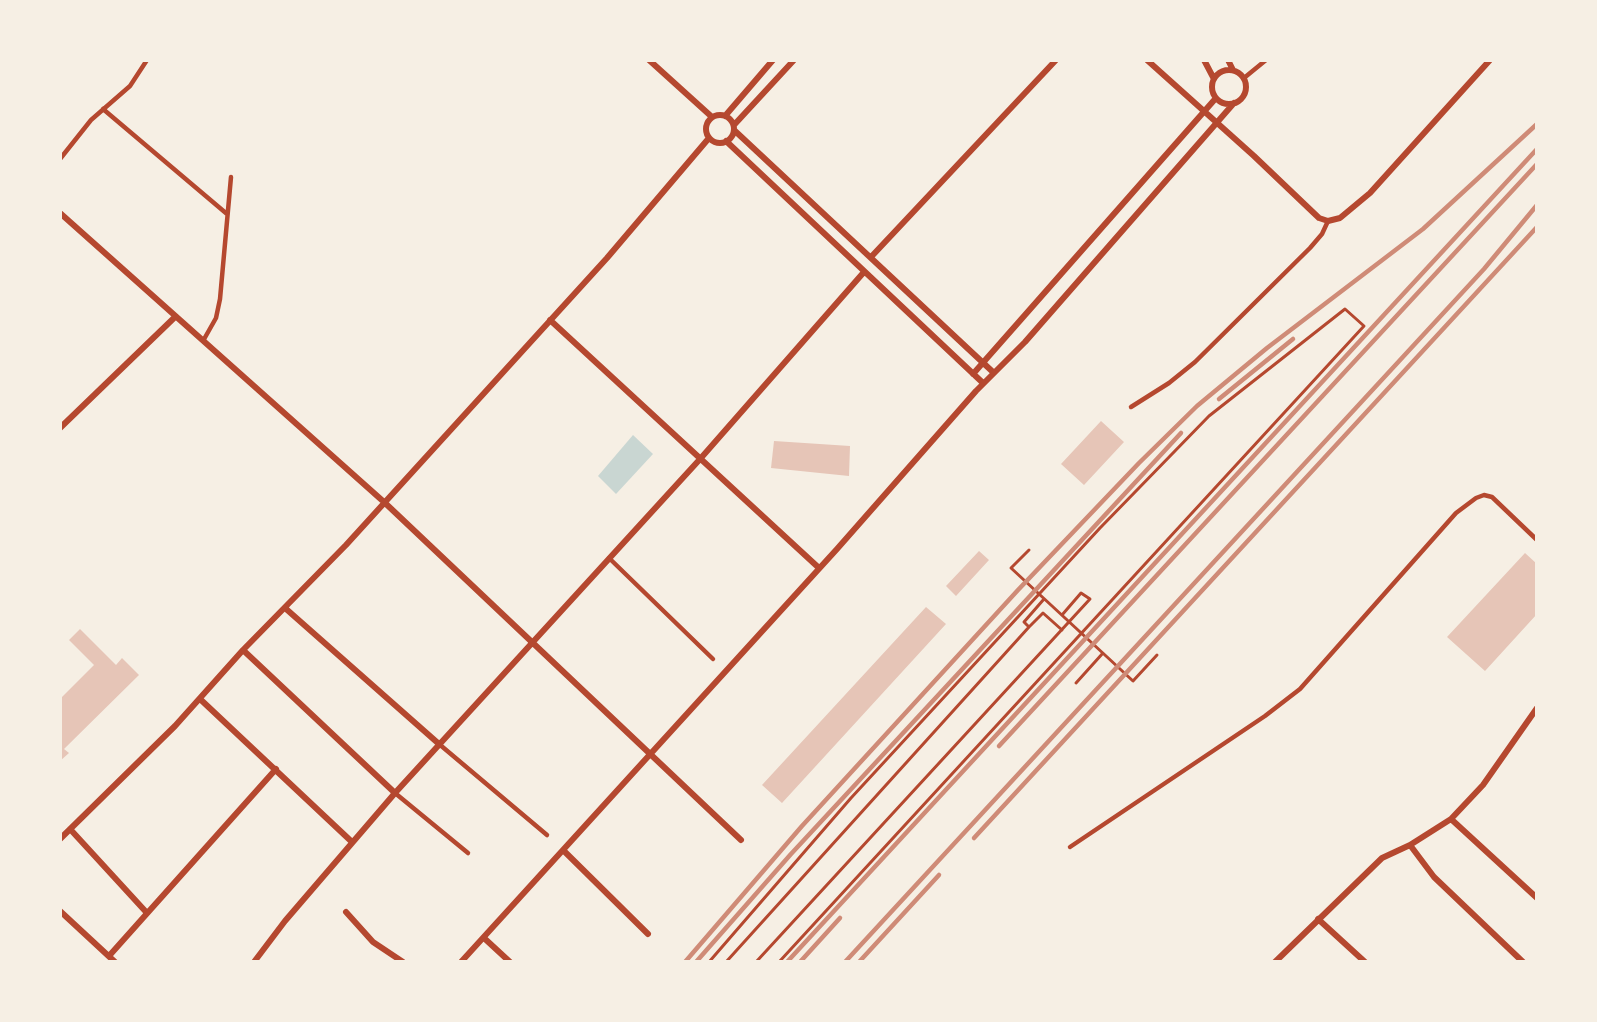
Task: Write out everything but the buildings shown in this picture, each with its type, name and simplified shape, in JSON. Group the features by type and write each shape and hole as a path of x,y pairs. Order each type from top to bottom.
{"street":[{"path":"649,60 712,117 725,116 773,60"},
{"path":"726,141 734,128 794,60"},
{"path":"871,257 1056,60"},
{"path":"1147,60 1319,218 1328,221 1340,218 1370,194 1490,60"},
{"path":"1204,60 1214,79 1212,91 1216,98 1223,103 1234,103"},
{"path":"461,962 819,568 1246,92 1244,78 1233,70 1228,60"},
{"path":"1214,79 1222,72 1233,70"},
{"path":"973,374 1216,98"},
{"path":"725,116 734,128 994,373"},
{"path":"712,117 706,129 709,138 717,142 726,141 983,383"},
{"path":"60,838 200,699 243,650 384,502 636,225 709,138"},
{"path":"60,213 384,502 741,840"},
{"path":"254,962 285,921 395,793 531,641 701,458 864,272"},
{"path":"60,428 175,316"},
{"path":"550,320 819,568"},
{"path":"285,608 439,744"},
{"path":"243,650 395,793"},
{"path":"200,699 352,842"},
{"path":"1275,962 1382,858 1410,845 1451,819 1483,785 1537,708"},
{"path":"109,956 276,770"},
{"path":"1451,819 1537,898"},
{"path":"70,830 147,913"},
{"path":"1410,845 1434,877 1523,962"},
{"path":"563,850 648,934"},
{"path":"60,911 115,962"},
{"path":"346,912 373,942 403,962"},
{"path":"1318,919 1365,962"},
{"path":"484,938 510,962"}],"lane":[{"path":"60,159 103,110 130,86 147,60"},
{"path":"1244,78 1266,60"},
{"path":"103,110 227,214"},
{"path":"203,341 216,318 220,299 231,177"},
{"path":"1131,407 1195,362 1310,248 1322,234 1328,221"},
{"path":"1070,847 1265,716 1300,689 1456,513 1476,498 1484,495 1492,497 1537,540"},
{"path":"609,558 713,659"},
{"path":"439,744 547,835"},
{"path":"395,793 468,853"}],"path":[{"path":"709,962 859,789 1100,528 1209,416 1345,309 1364,326 779,962"},
{"path":"1029,550 1011,568 1133,681 1157,655"},
{"path":"756,962 1090,599 1082,593 1062,615"},
{"path":"1029,627 1024,622 1044,599"},
{"path":"726,962 1043,613 1062,630"},
{"path":"1076,683 1102,653"}],"shaded area":[{"path":"633,435 653,454 616,494 598,476"}],"railway":[{"path":"685,962 802,826 1018,590 1139,463 1197,406 1267,348 1423,229 1537,124"},
{"path":"787,962 1537,149"},
{"path":"999,746 1537,164"},
{"path":"845,962 1484,269 1537,205"},
{"path":"974,838 1537,227"},
{"path":"1219,399 1293,339"},
{"path":"696,962 791,854 1181,433"},
{"path":"859,962 939,875"},
{"path":"800,962 840,918"}]}
